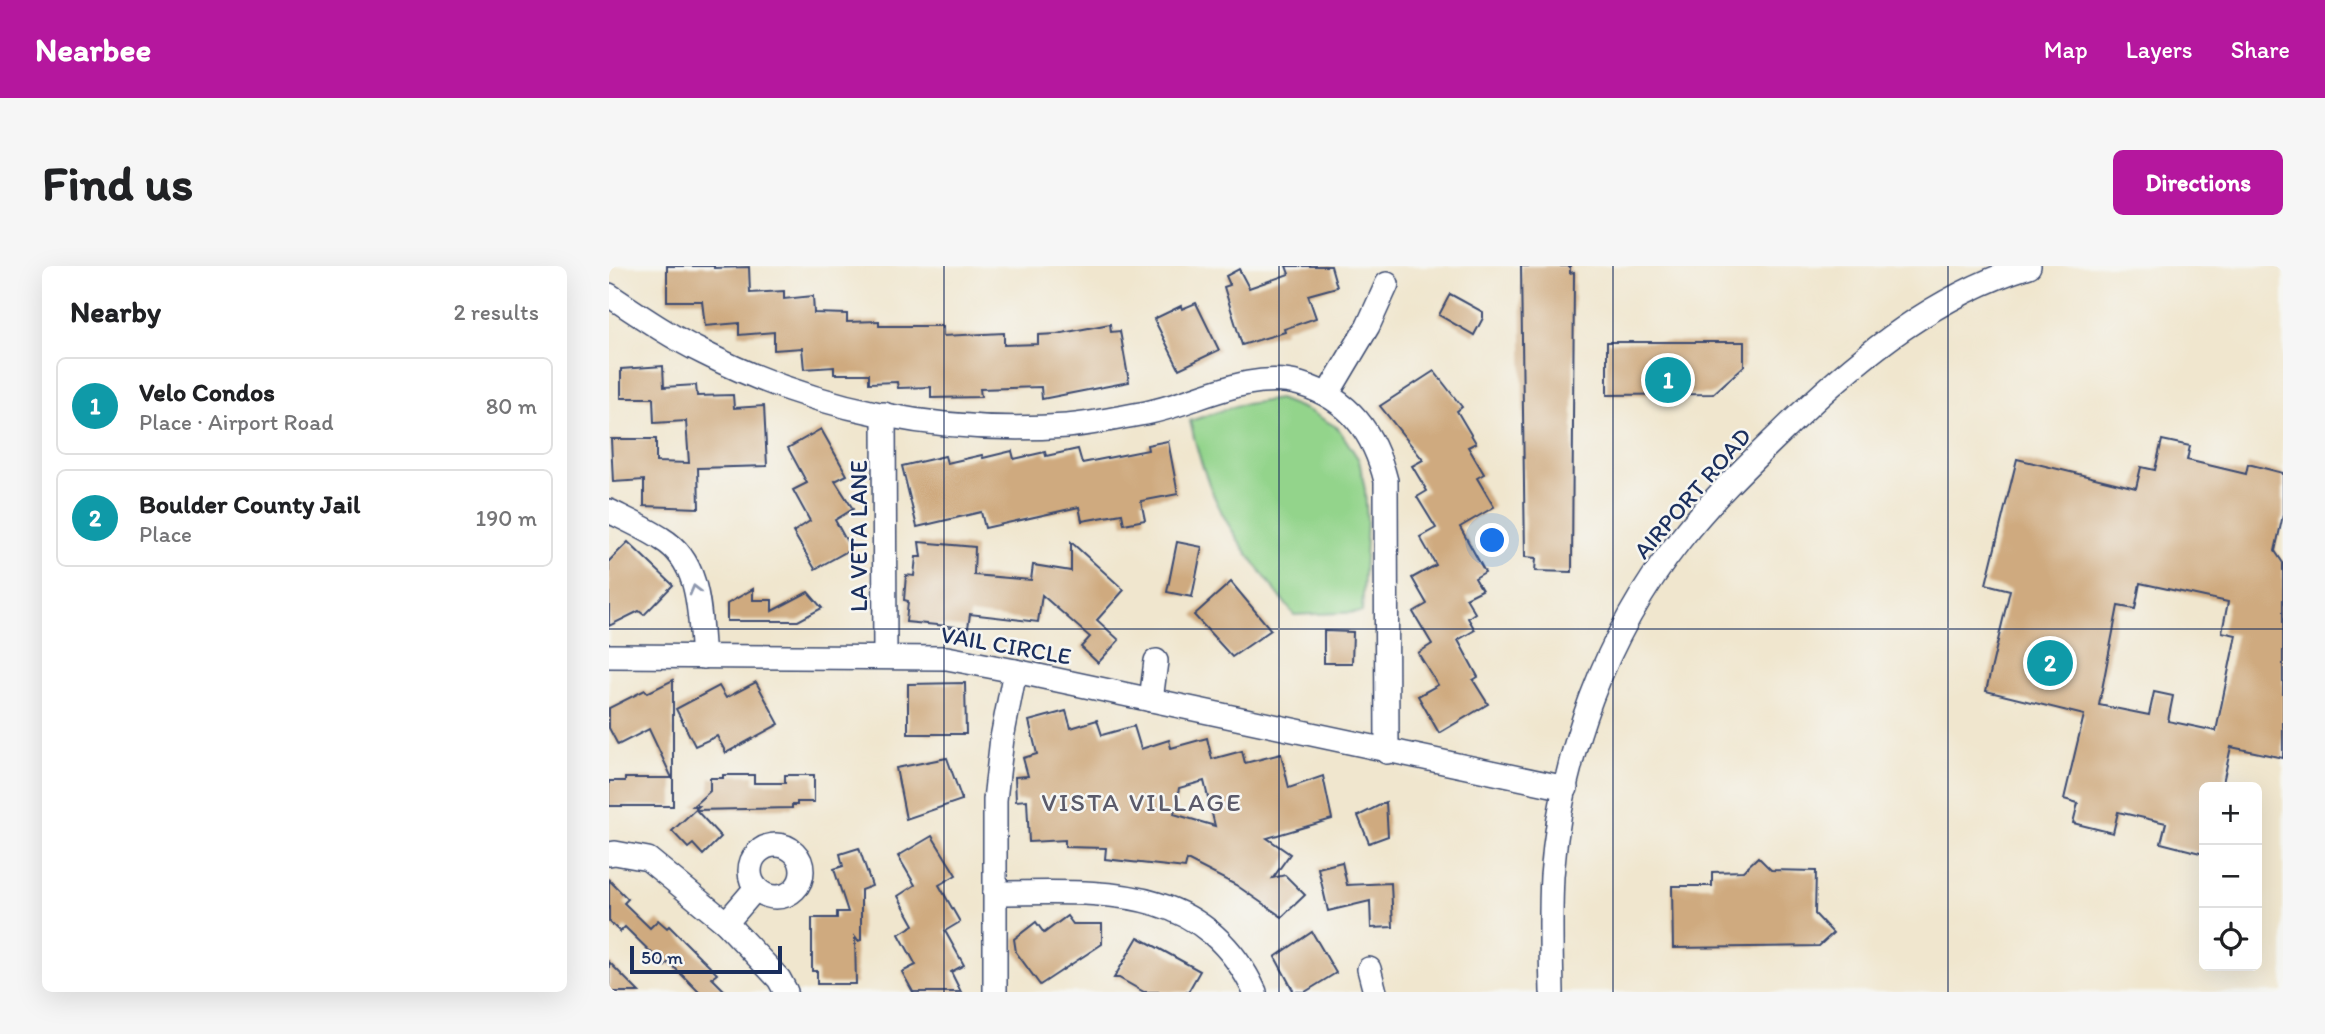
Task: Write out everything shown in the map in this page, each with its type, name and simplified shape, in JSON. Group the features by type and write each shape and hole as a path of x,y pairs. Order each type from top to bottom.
{"street":[{"name":"AIRPORT ROAD","path":"1552,992 1552,876 1566,788 1583,721 1611,649 1653,577 1734,477 1858,362 1902,328 1988,274 2029,266"},
{"path":"1328,395 1368,326 1387,284"},
{"path":"609,295 702,352 772,384 835,404 926,423 982,428 1069,426 1154,412 1262,381 1299,384 1328,395 1347,409 1366,430 1379,454 1386,481 1387,752"},
{"name":"LA VETA LANE","path":"884,415 885,657"},
{"path":"609,511 665,540 686,563 697,592 703,657"},
{"name":"VAIL CIRCLE","path":"609,656 947,658 1566,788"},
{"path":"1151,700 1156,661"},
{"path":"995,992 995,800 1002,738 1015,671"},
{"path":"609,854 648,859 726,923 779,979 786,992"},
{"path":"726,923 756,888"},
{"path":"995,893 1112,893 1156,902 1187,916 1214,936 1237,961 1247,989"},
{"path":"1370,969 1374,992"}],"green space":[{"path":"1279,399 1309,411 1338,428 1359,460 1367,521 1362,612 1294,615 1233,532 1218,506 1207,478 1190,421 1239,405"}],"building":[{"path":"667,266 749,267 750,293 784,291 784,299 813,296 814,313 847,314 847,322 879,321 879,326 943,326 943,336 1004,333 1004,345 1038,344 1038,335 1110,324 1111,332 1120,331 1129,382 1042,399 1041,387 980,389 981,397 931,398 931,387 898,388 897,382 869,383 869,374 834,374 834,367 804,369 802,348 774,350 774,332 739,335 739,323 705,326 702,301 667,301"},
{"path":"1286,266 1331,266 1337,287 1308,295 1316,318 1284,329 1285,332 1242,345 1224,287 1230,285 1226,276 1239,269 1249,288 1289,274"},
{"path":"1521,266 1570,266 1570,273 1574,272 1572,572 1535,571 1536,558 1525,557"},
{"path":"1450,294 1483,312 1483,318 1474,335 1439,315"},
{"path":"1196,303 1219,350 1179,369 1154,319 1181,306 1182,309"},
{"path":"1607,342 1744,342 1744,366 1713,394 1607,395"},
{"path":"663,366 664,387 696,385 697,396 733,395 734,408 764,406 767,466 698,468 699,508 644,506 644,480 613,482 611,439 656,439 656,462 689,463 686,421 654,423 653,398 621,398 621,369"},
{"path":"1434,371 1462,407 1457,411 1476,443 1468,447 1484,474 1477,478 1494,507 1460,527 1485,572 1475,578 1482,590 1466,598 1475,613 1468,618 1475,630 1458,640 1478,677 1473,680 1488,704 1439,733 1418,696 1438,685 1418,653 1432,644 1413,612 1427,604 1412,578 1436,565 1420,537 1436,528 1417,497 1427,491 1412,466 1423,460 1380,406"},
{"path":"821,429 847,475 835,481 853,509 835,520 851,549 815,569 793,532 810,521 793,490 807,483 788,448"},
{"path":"2162,440 2190,446 2187,460 2246,474 2248,464 2283,473 2283,515 2275,551 2283,563 2283,758 2231,747 2223,782 2199,782 2199,853 2161,843 2166,823 2118,812 2113,833 2073,823 2078,803 2064,799 2084,715 1986,691 2010,590 1986,584 2017,459 2136,488 2141,467 2155,470","holes":["2140,583 2228,602 2222,632 2236,635 2216,731 2168,721 2173,696 2154,692 2149,715 2099,705 2118,606 2135,609"]},
{"path":"1168,441 1178,494 1141,501 1145,520 1124,524 1122,514 1082,521 1079,507 985,528 981,512 917,527 902,466 945,456 947,463 1012,451 1014,459 1045,452 1046,456 1078,449 1082,463 1148,450 1147,445"},
{"path":"628,542 673,585 644,615 639,611 609,626 609,561"},
{"path":"919,542 975,547 974,575 1031,580 1033,565 1071,571 1071,542 1124,590 1097,620 1119,640 1098,663 1081,647 1090,637 1042,595 1038,622 970,614 968,628 906,622 906,575 914,576 916,557 921,557"},
{"path":"1177,542 1202,547 1192,597 1167,592"},
{"path":"1231,582 1271,630 1232,657 1194,615"},
{"path":"753,589 753,600 772,600 772,611 808,592 822,608 798,621 727,621 727,604"},
{"path":"1324,631 1353,632 1352,663 1324,663"},
{"path":"673,680 673,806 609,806 609,781 625,781 625,778 672,778 649,729 618,745 609,728 609,708"},
{"path":"756,682 779,724 726,753 717,736 695,746 676,709 719,686 726,698"},
{"path":"965,683 966,734 908,734 908,684"},
{"path":"1066,711 1071,728 1097,720 1102,735 1134,726 1141,749 1169,740 1171,748 1207,738 1212,759 1242,751 1245,763 1281,754 1289,788 1323,776 1332,819 1267,838 1290,854 1273,878 1285,875 1305,895 1282,917 1236,885 1187,860 1185,868 1105,859 1106,848 1065,847 1065,840 1029,842 1027,800 1016,801 1015,777 1028,776 1023,758 1037,754 1029,721","holes":["1204,781 1215,826 1174,814 1179,788"]},
{"path":"947,758 962,800 906,819 896,768"},
{"path":"723,775 754,775 754,783 785,783 785,775 814,775 814,802 797,802 792,808 696,810 721,837 703,855 693,844 688,848 672,831 699,806 693,806 710,791 710,778 723,778"},
{"path":"1386,802 1388,836 1369,843 1358,816"},
{"path":"932,836 956,875 939,885 960,922 945,931 964,965 951,972 961,992 913,992 902,972 916,965 899,934 914,925 898,896 915,885 898,856"},
{"path":"859,848 872,886 861,890 861,940 858,941 855,937 856,984 817,984 817,971 812,971 812,918 837,918 837,912 848,912 834,869 843,866 840,854"},
{"path":"1758,857 1771,870 1816,871 1815,914 1833,933 1819,946 1673,948 1672,886 1712,886 1712,872 1743,871"},
{"path":"1342,862 1347,885 1391,883 1393,927 1371,928 1370,901 1328,911 1318,868"},
{"path":"609,880 628,899 624,903 650,928 658,920 667,928 669,926 717,974 712,978 726,992 699,992 669,962 665,966 625,927 620,932 609,921"},
{"path":"1067,916 1073,924 1102,924 1102,944 1040,985 1016,952 1014,939 1036,922 1044,933"},
{"path":"1312,932 1336,973 1305,992 1294,992 1275,957"},
{"path":"1138,937 1200,971 1188,992 1144,992 1119,978 1114,978"},
{"path":"609,962 639,992 609,992"}],"place":[{"name":"Velo Condos","path":"1668,380"},
{"name":"Boulder County Jail","path":"2050,663"}],"district":[{"name":"VISTA VILLAGE","path":"1142,802"}]}
